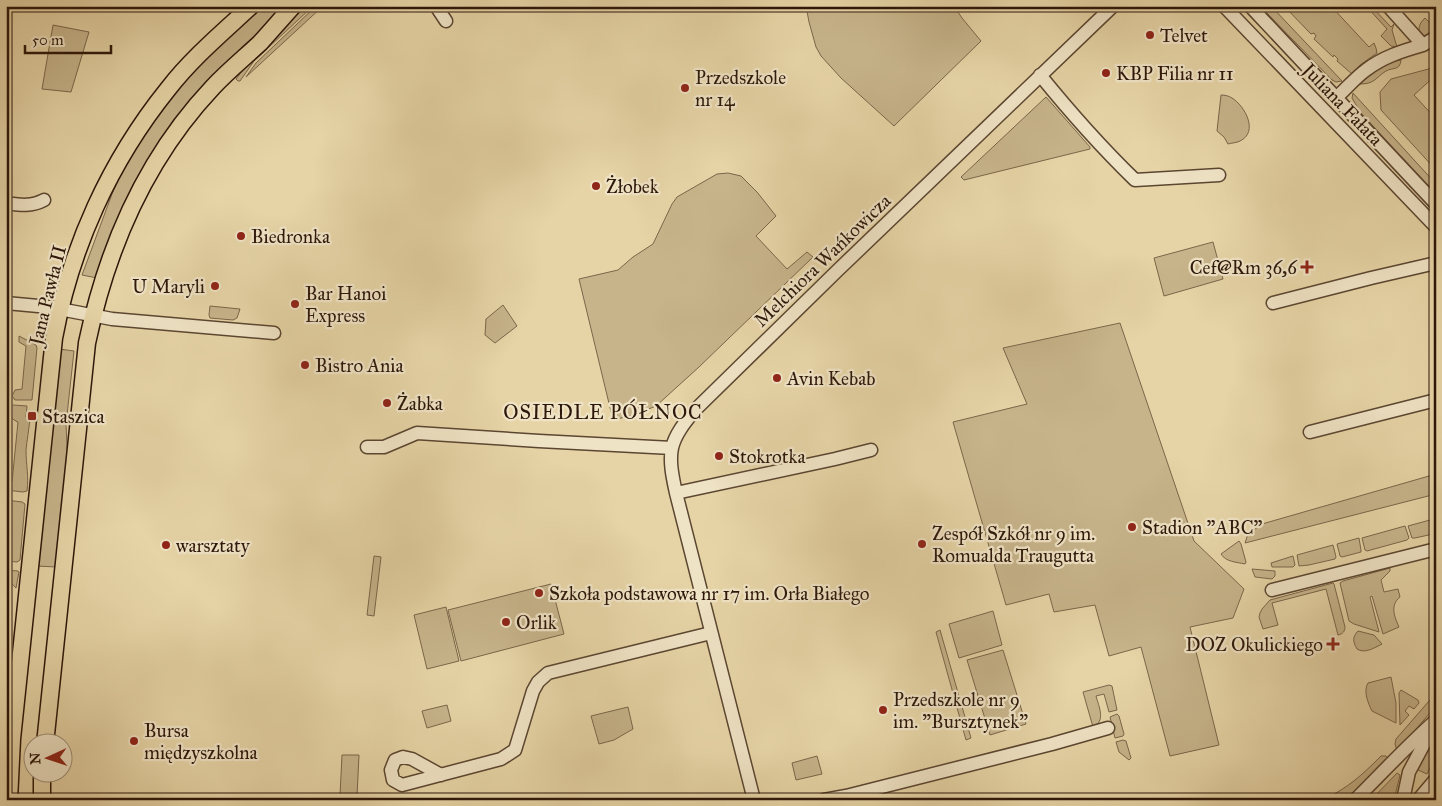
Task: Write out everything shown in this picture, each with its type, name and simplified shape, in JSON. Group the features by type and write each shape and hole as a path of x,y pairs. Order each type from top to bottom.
{"main road":[{"name":"Jana Pawła II","path":"9,800 12,739 54,338 60,309 84,233 104,186 135,134 168,88 200,53 251,6"},
{"path":"45,734 87,343 111,255 122,226 141,188 176,132 213,87 260,43 293,6"},
{"path":"42,784 42,800"}],"street":[{"path":"436,6 446,21"},
{"name":"Melchiora Wańkowicza","path":"754,800 676,493 672,469 672,448 681,428 695,410 1113,6"},
{"name":"Juliana Fałata","path":"1224,6 1436,227"},
{"name":"Juliana Fałata","path":"1250,6 1436,204"},
{"path":"1388,6 1423,45"},
{"path":"1337,97 1364,71 1381,60 1401,51 1423,45 1436,37"},
{"path":"1040,75 1085,129 1135,180 1218,175"},
{"path":"6,203 34,205 44,200"},
{"path":"1273,303 1436,264"},
{"path":"6,303 60,309 112,319 274,333"},
{"path":"1310,432 1436,400"},
{"path":"366,447 384,447 417,433 672,448"},
{"path":"676,493 871,450"},
{"path":"1272,590 1436,549"},
{"path":"441,775 501,759 516,750 533,691 538,682 548,673 712,634"},
{"path":"1355,800 1405,748 1436,721"},
{"path":"1403,800 1409,772 1436,721"},
{"path":"824,800 1043,747 1108,728"},
{"path":"1418,800 1435,779"},
{"path":"1429,800 1435,779"}],"shaded area":[{"path":"260,6 286,6 211,80 97,278 82,275 120,172 161,107 218,44"},
{"path":"302,6 313,6 254,61 240,81 238,81 236,79 251,59 283,29"},
{"path":"316,6 323,6 246,77 256,63"},
{"path":"806,6 954,6 981,41 894,126 841,78 821,56 816,47"},
{"path":"1260,6 1271,6 1342,81 1336,82 1332,80"},
{"path":"1284,6 1331,6 1369,47 1374,43 1377,53 1360,65 1352,74 1337,61 1338,59 1334,55 1333,57 1314,39 1316,36 1314,33 1311,34"},
{"path":"1366,6 1371,6 1391,27 1394,24 1392,30 1397,47 1391,46 1381,36 1387,29"},
{"path":"1425,18 1436,29 1428,37 1420,35 1419,32 1421,22"},
{"path":"53,25 89,32 71,92 42,89"},
{"path":"1401,60 1398,67 1386,71 1372,82 1360,84 1389,63"},
{"path":"1436,67 1436,75 1414,95 1436,119 1436,170 1381,110 1380,92 1391,79"},
{"path":"1353,93 1436,184 1436,194 1360,112 1352,98"},
{"path":"1221,95 1230,97 1237,102 1248,119 1249,132 1246,137 1238,142 1228,144 1217,131"},
{"path":"1046,97 1090,149 964,180 961,177"},
{"path":"728,173 741,176 757,192 776,216 756,236 787,269 807,252 813,257 656,406 634,415 613,420 579,279 618,270 653,244 677,197 717,174"},
{"path":"1213,242 1223,279 1164,296 1154,258"},
{"path":"503,305 517,326 495,343 485,335 486,319"},
{"path":"210,306 240,309 237,318 233,320 210,318"},
{"path":"1120,323 1194,541 1244,589 1233,618 1190,627 1219,745 1170,756 1141,647 1109,656 1095,605 1054,612 1049,594 1006,605 953,422 1027,404 1003,348"},
{"path":"19,336 36,345 37,348 32,400 15,400 12,396 15,390 22,389 26,346 19,342"},
{"path":"59,349 74,351 66,424 68,468 57,567 36,566"},
{"path":"13,405 27,406 26,417 30,418 26,450 28,486 27,491 23,492 6,490 6,482 12,482 18,422 10,416"},
{"path":"1436,474 1436,494 1245,543 1248,534 1262,524"},
{"path":"6,500 25,504 20,560 17,562 6,561 8,510 6,509"},
{"path":"1430,520 1434,531 1433,534 1412,538 1408,526"},
{"path":"1405,526 1409,538 1407,540 1365,550 1362,538"},
{"path":"1359,538 1361,552 1340,556 1337,544"},
{"path":"1239,541 1245,564 1228,560 1221,554"},
{"path":"1333,545 1335,559 1299,566 1297,555"},
{"path":"374,556 381,557 374,616 367,615"},
{"path":"1293,556 1295,565 1293,567 1272,567 1271,563"},
{"path":"1390,568 1390,571 1381,580 1384,592 1398,589 1400,597 1395,604 1394,611 1399,627 1383,634 1372,596 1370,597 1379,632 1349,621 1340,583"},
{"path":"1252,569 1275,571 1275,576 1272,579 1255,577"},
{"path":"6,570 19,572 16,588 6,577"},
{"path":"1333,583 1345,627 1341,634 1338,635 1326,589 1272,603 1278,625 1263,629 1259,617 1262,609 1270,600"},
{"name":"Orlik","path":"551,584 564,634 461,661 448,610"},
{"path":"446,607 459,661 427,669 414,615"},
{"path":"993,611 1002,645 959,658 949,624"},
{"path":"940,630 971,738 966,740 936,632"},
{"path":"1358,631 1374,635 1382,644 1366,651 1357,649 1354,640"},
{"path":"1003,650 1026,724 990,735 967,660"},
{"path":"1391,677 1396,703 1396,723 1372,711 1366,693 1368,683"},
{"path":"1109,685 1112,686 1117,710 1109,712 1104,694 1096,696 1100,717 1097,724 1093,727 1083,692"},
{"path":"1401,690 1418,700 1419,703 1414,709 1409,706 1405,711 1409,715 1400,725 1399,693"},
{"path":"1436,693 1436,706 1397,751 1396,739"},
{"path":"447,705 451,721 427,728 422,711"},
{"path":"628,707 633,729 614,740 599,744 591,716"},
{"path":"1117,714 1124,734 1115,738 1110,717"},
{"path":"1436,737 1436,755 1427,774 1418,770 1427,750"},
{"path":"1126,741 1131,758 1129,760 1119,752 1116,742"},
{"path":"342,755 359,755 357,796 340,796"},
{"path":"817,756 822,774 796,780 792,763"},
{"path":"1381,756 1386,756 1389,759 1349,797 1342,800 1323,800 1354,781"},
{"path":"1397,773 1400,775 1394,800 1371,800"}],"place":[{"name":"Telvet","path":"1150,35"},
{"name":"KBP Filia nr 11","path":"1106,73"},
{"name":"Przedszkole nr 14","path":"685,88"},
{"name":"Żłobek","path":"596,186"},
{"name":"Biedronka","path":"241,236"},
{"name":"Cef@Rm 36,6","path":"1307,267"},
{"name":"U Maryli","path":"215,286"},
{"name":"Bar Hanoi Express","path":"295,304"},
{"name":"Bistro Ania","path":"305,365"},
{"name":"Avin Kebab","path":"777,378"},
{"name":"Żabka","path":"387,403"},
{"name":"Staszica","path":"32,416"},
{"name":"Stokrotka","path":"719,456"},
{"name":"Stadion \"ABC\"","path":"1132,527"},
{"name":"Zespół Szkół nr 9 im. Romualda Traugutta","path":"922,544"},
{"name":"warsztaty","path":"166,545"},
{"name":"Szkoła podstawowa nr 17 im. Orła Białego","path":"539,593"},
{"name":"Orlik","path":"506,622"},
{"name":"DOZ Okulickiego","path":"1333,644"},
{"name":"Przedszkole nr 9 im. \"Bursztynek\"","path":"883,710"},
{"name":"Bursa międzyszkolna","path":"134,741"}],"district":[{"name":"OSIEDLE PÓŁNOC","path":"603,412"}]}
